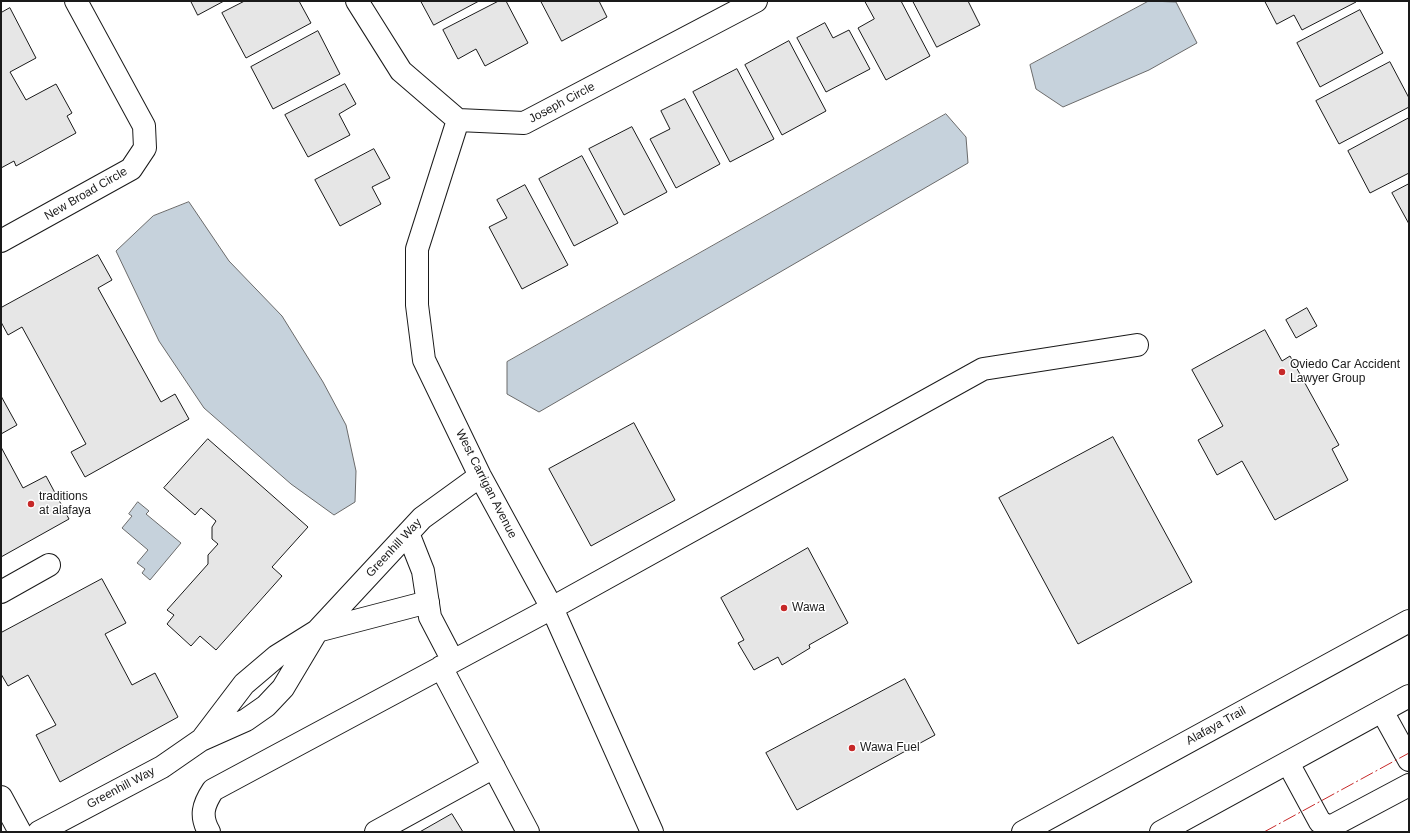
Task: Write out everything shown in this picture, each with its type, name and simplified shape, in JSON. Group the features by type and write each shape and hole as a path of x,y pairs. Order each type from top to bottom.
{"street":[{"name":"New Broad Circle","path":"1,241 131,169 145,148 144,126 76,1"},
{"path":"357,1 401,70 458,120"},
{"name":"Joseph Circle","path":"458,120 524,123 756,1"},
{"name":"West Carrigan Avenue","path":"458,120 417,249 417,306 424,360 480,476 552,608 652,832"},
{"path":"209,832 204,824 204,803 213,790 552,608 983,369 1137,345"},
{"name":"Greenhill Way","path":"39,832 162,767 201,740 246,720 266,706 283,688 317,631 408,533 422,518 480,476"},
{"path":"408,533 423,572 430,617 447,664 494,767 528,832"},
{"path":"1,592 49,565"},
{"path":"317,631 428,602"},
{"name":"Alafaya Trail","path":"1023,832 1409,621"},
{"name":"Greenhill Way","path":"201,740 244,684 277,656 317,631"},
{"path":"1161,832 1288,763 1399,700 1409,760"},
{"path":"1288,763 1320,822 1328,826 1332,826 1409,785"},
{"path":"376,832 494,767"},
{"path":"1,797 20,832"}],"shaded area":[{"path":"1149,1 1176,2 1197,43 1149,70 1063,107 1036,89 1030,65"},
{"path":"946,114 966,137 968,163 539,412 507,394 507,362"},
{"path":"189,202 229,261 282,316 323,382 346,425 356,471 355,502 334,515 291,484 204,408 159,341 116,251 153,216"},
{"path":"138,502 149,511 146,514 181,543 150,580 142,573 145,569 137,563 148,550 122,528 132,516 129,514"}],"building":[{"path":"191,1 224,1 198,15"},
{"path":"245,1 299,1 311,23 246,58 222,13"},
{"path":"421,1 479,1 434,25"},
{"path":"499,1 506,1 528,43 485,66 476,49 458,59 443,30"},
{"path":"541,1 599,1 607,17 562,41"},
{"path":"865,1 901,1 930,56 886,80 858,28 874,19"},
{"path":"913,1 968,1 980,25 937,47"},
{"path":"1265,1 1356,2 1302,30 1294,15 1277,24"},
{"path":"10,8 36,58 10,72 26,100 56,84 72,113 67,116 76,133 16,166 14,161 1,168 1,13"},
{"path":"1360,10 1383,53 1320,87 1297,43"},
{"path":"825,23 833,38 849,30 870,69 826,92 797,38"},
{"path":"318,31 340,74 273,109 251,67"},
{"path":"789,41 826,111 782,135 745,65"},
{"path":"1390,62 1409,98 1409,107 1339,144 1316,101"},
{"path":"737,69 774,139 730,162 693,92"},
{"path":"345,84 356,104 339,114 350,135 308,157 285,115"},
{"path":"685,99 720,164 676,188 650,139 670,129 661,111"},
{"path":"1409,118 1409,173 1370,193 1348,151"},
{"path":"632,127 667,192 624,215 589,149"},
{"path":"374,149 390,178 372,187 381,204 340,226 315,180"},
{"path":"582,156 618,223 574,246 539,179"},
{"path":"1409,184 1409,224 1392,193"},
{"path":"525,185 568,265 522,289 489,227 507,218 497,200"},
{"path":"98,255 112,280 98,288 161,402 175,394 189,419 85,477 71,452 86,444 22,327 8,335 1,322 1,308"},
{"path":"1307,308 1317,326 1296,338 1286,320"},
{"path":"1265,330 1282,361 1290,356 1339,445 1332,449 1348,480 1275,520 1242,461 1217,475 1198,440 1223,426 1192,370"},
{"path":"1,396 17,425 1,434"},
{"path":"634,423 675,500 591,546 549,469"},
{"path":"1113,437 1192,582 1078,644 999,498"},
{"path":"208,439 308,527 272,567 282,576 216,650 200,636 191,646 167,624 174,615 167,610 208,564 208,555 218,544 212,539 212,527 216,521 201,508 195,515 164,488"},
{"name":"traditions at alafaya","path":"1,447 23,488 46,476 69,519 1,557"},
{"path":"808,548 848,623 809,645 810,648 782,665 778,657 754,670 738,643 744,640 721,598"},
{"path":"102,579 126,623 105,634 132,685 155,673 178,717 60,782 36,735 56,725 28,675 8,686 1,674 1,633"},
{"path":"905,679 935,735 797,810 766,753"},
{"path":"452,814 463,832 420,832"}],"power":[{"path":"1264,832 1409,753"}],"place":[{"name":"Oviedo Car Accident Lawyer Group","path":"1282,372"},
{"name":"traditions at alafaya","path":"31,504"},
{"name":"Wawa","path":"784,608"},
{"name":"Wawa Fuel","path":"852,748"}]}
